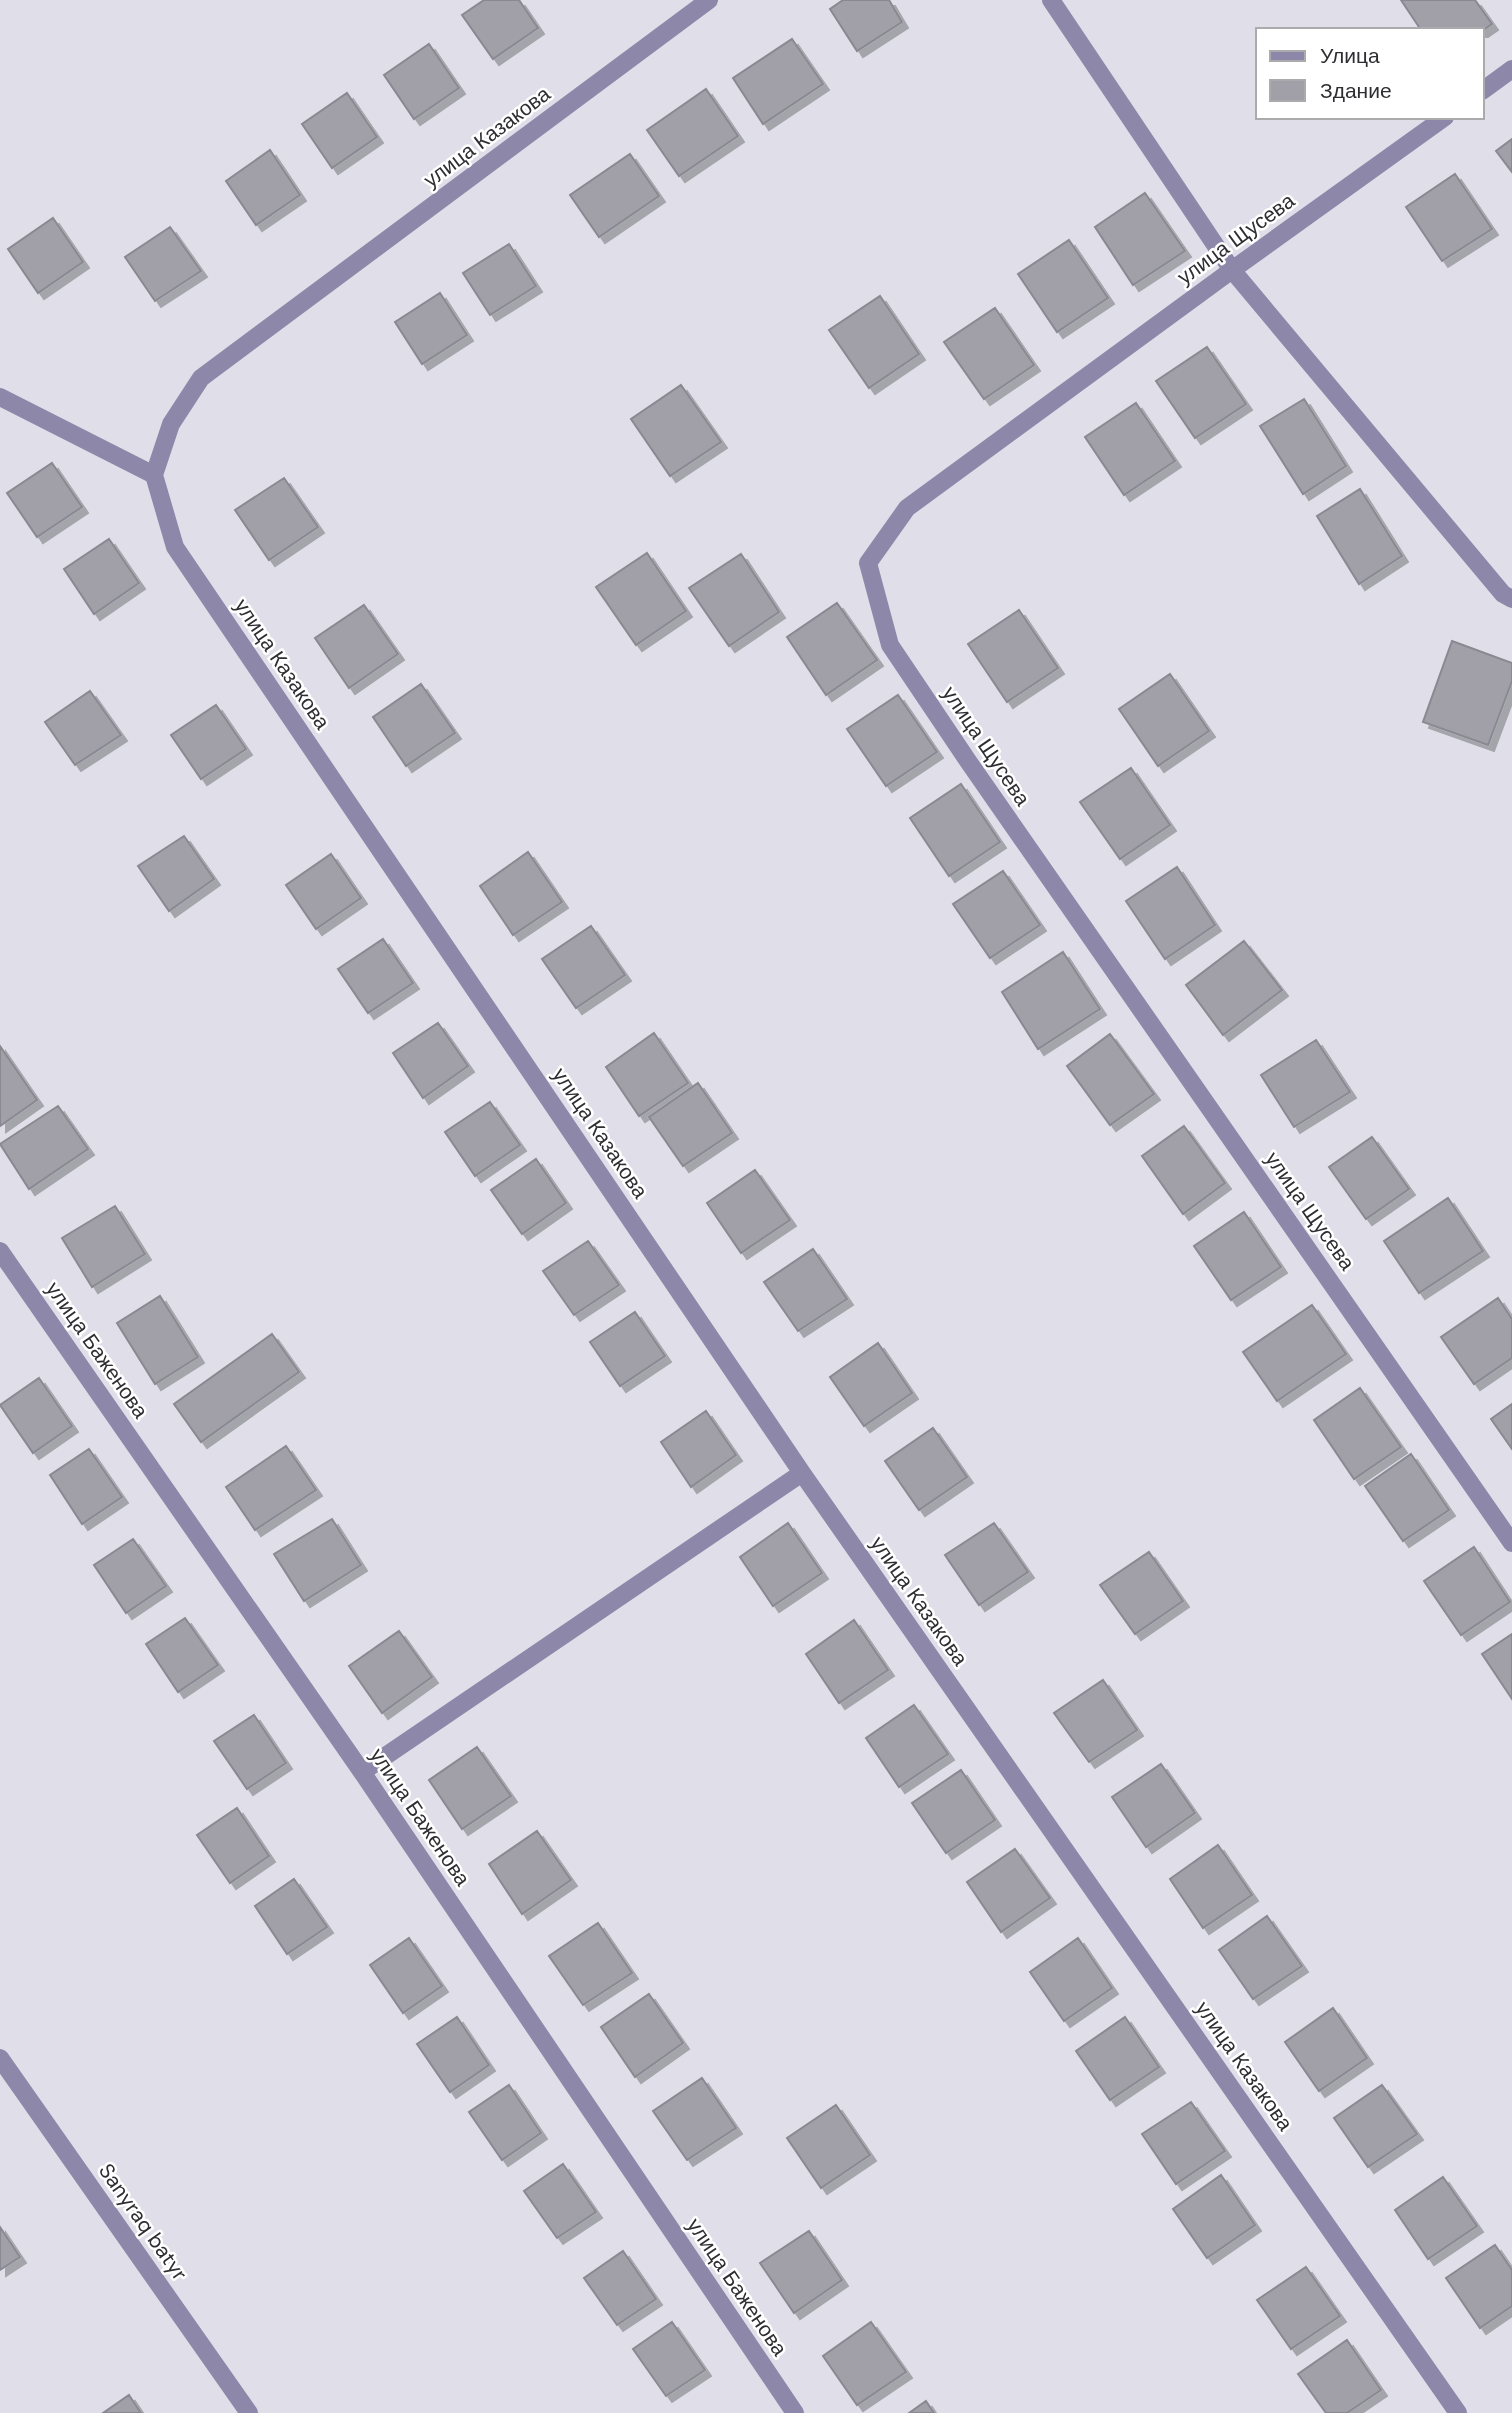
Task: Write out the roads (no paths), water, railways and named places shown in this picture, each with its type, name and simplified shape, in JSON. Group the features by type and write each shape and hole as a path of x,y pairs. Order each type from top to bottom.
{"street":[{"name":"улица Казакова","path":"709,0 201,378 171,424 154,475 175,547 802,1473 1458,2413"},
{"path":"1051,0 1232,270 1503,594 1512,599"},
{"path":"1484,90 1512,69"},
{"name":"улица Щусева","path":"1442,119 908,508 868,563 890,645 1512,1543"},
{"path":"0,397 154,475"},
{"name":"улица Баженова","path":"0,1251 362,1772 795,2413"},
{"path":"362,1772 802,1473"},
{"name":"Sanyraq batyr","path":"0,2057 248,2413"}]}
